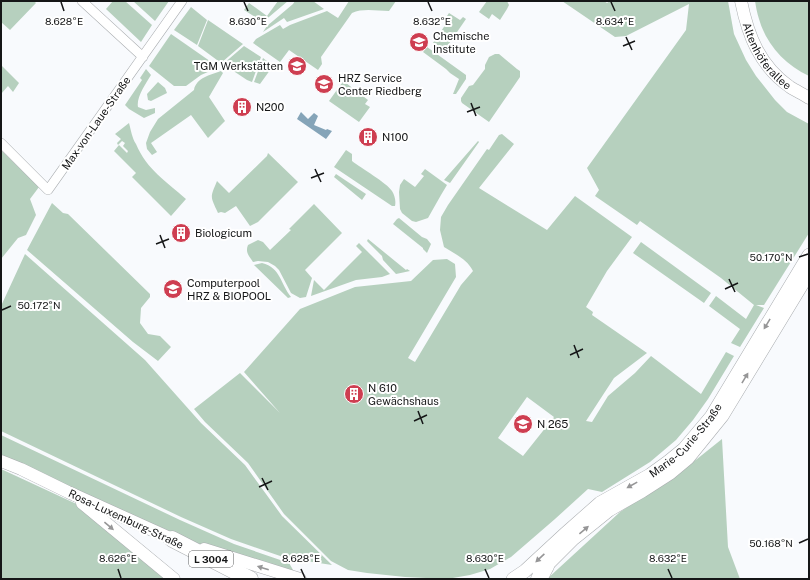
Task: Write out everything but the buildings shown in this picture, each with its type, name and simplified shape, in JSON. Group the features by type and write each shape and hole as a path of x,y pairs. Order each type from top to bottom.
{"highway":[{"name":"Rosa-Luxemburg-Straße","path":"172,539 250,579"}],"main road":[{"name":"Altenhöferallee","path":"741,1 750,36 764,61 785,84 809,98"},
{"name":"Marie-Curie-Straße","path":"513,579 525,571 600,503 650,475 684,448 711,417 809,255"},
{"name":"Marie-Curie-Straße","path":"533,579 537,573 542,573 573,539 609,510 670,473 688,458 722,416 809,273"},
{"name":"Rosa-Luxemburg-Straße","path":"1,461 172,539"},
{"path":"68,492 174,579"},
{"path":"172,539 300,579"}],"street":[{"path":"82,1 143,57"},
{"name":"Max-von-Laue-Straße","path":"1,143 48,190 182,1"}],"green space":[{"path":"1,1 34,1 36,3 10,30 1,22"},
{"path":"113,1 125,1 152,25 141,42 106,9"},
{"path":"133,1 169,1 155,21"},
{"path":"278,1 288,1 263,22 244,10 249,3 267,16"},
{"path":"295,1 313,1 324,9 287,22 284,18 263,32 267,26"},
{"path":"349,1 396,1 389,11 365,10 352,13 321,57 322,64 318,70 289,50 280,62 253,43 256,39 280,25 283,29 327,11 338,18"},
{"path":"487,1 507,1 509,5 500,20 492,14 489,19 479,12"},
{"path":"562,1 604,1 607,3 610,1 728,1 734,34 746,60 756,76 775,100 787,112 809,124 809,233 764,305 756,305 764,308 740,347 731,343 740,329 709,306 716,296 746,319 754,305 721,278 640,221 637,225 595,196 599,190 587,168 686,30 689,4 626,36 615,37"},
{"path":"755,1 809,1 809,76 784,60 766,37"},
{"path":"191,7 207,20 197,45 174,30"},
{"path":"449,13 460,20 463,17 466,19 444,51 433,43 450,18 447,16"},
{"path":"208,20 243,44 221,63 198,46"},
{"path":"171,34 217,66 217,68 201,75 186,86 174,86 149,66"},
{"path":"244,46 261,57 252,82 223,64"},
{"path":"427,47 466,75 466,79 456,94 453,94 459,79 423,52"},
{"path":"499,54 520,71 520,77 489,122 462,103 461,98 469,86 473,85 485,69 485,65 489,57"},
{"path":"263,58 273,66 260,84 254,82"},
{"path":"1,65 19,83 13,92 8,86 1,94"},
{"path":"146,69 151,75 138,99 138,107 146,110 155,108 155,113 144,118 125,105 142,80 140,78"},
{"path":"221,71 223,73 209,97 225,121 208,138 191,115 151,143 157,152 152,155 147,149 146,143 150,132 158,119 194,90 195,86 201,80"},
{"path":"344,80 368,100 365,104 370,107 359,122 329,101"},
{"path":"158,82 165,88 167,93 151,101 148,100 147,94"},
{"path":"129,123 140,153 151,168 186,199 171,216 132,177 136,173 114,151 119,145 127,153 128,151 123,146 125,143 122,141 118,145 117,143 121,139 115,134"},
{"path":"502,134 514,144 479,188 547,230 575,196 632,237 607,271 586,307 593,312 592,315 647,353 614,378 586,421 592,422 608,396 635,373 651,356 701,394 726,352 734,356 708,399 676,440 650,462 602,492 588,489 511,557 490,569 470,575 447,579 405,577 348,570 331,561 284,514 248,463 205,422 194,409 240,373 280,413 244,372 300,309 355,287 411,281 433,260 447,259 455,264 456,277 408,358 415,362 461,285 473,271 464,260 444,247 440,230 441,217 487,149 489,150 499,135","holes":["527,397 554,417 523,456 498,438"]},
{"path":"478,141 479,142 450,183 444,180"},
{"path":"1,150 39,187 30,199 36,215 26,235 18,238 1,259"},
{"path":"346,150 352,154 352,161 380,180 392,191 395,197 395,206 392,206 334,167"},
{"path":"268,153 298,182 258,222 250,226 236,206 225,213 218,213 212,197 217,181 229,193 267,156"},
{"path":"425,169 447,185 428,218 416,222 412,221 402,213 400,209 400,185 404,179 415,187 424,176 421,174"},
{"path":"336,174 366,194 362,200 334,177"},
{"path":"52,203 63,213 68,214 150,294 150,297 141,308 140,323 148,334 160,336 171,347 158,361 133,342 27,250"},
{"path":"314,204 342,233 305,270 312,278 306,297 300,298 291,293 279,270 275,266 268,262 253,262 248,254 247,247 258,240 263,242 270,250 291,230 289,229"},
{"path":"399,218 422,237 427,239 431,244 427,253 423,248 393,224"},
{"path":"368,239 406,270 407,269 410,271 396,274 383,260 382,256 367,241"},
{"path":"641,242 711,293 704,303 633,253"},
{"path":"359,243 390,274 382,277 356,280 311,296 314,280 324,290 362,252 356,246"},
{"path":"25,254 145,360 201,423 245,465 282,516 332,565 286,558 231,539 181,517 1,431 1,306"},
{"path":"262,263 273,268 277,272 291,297 288,298 254,265"},
{"path":"1,435 234,544 289,563 296,575 172,539 1,456"},
{"path":"722,439 728,547 740,579 547,579 620,512 661,485"},
{"path":"1,469 83,507 174,579 1,579"}],"water":[{"path":"301,112 308,119 314,113 318,116 314,125 332,131 326,139 297,119"}],"place":[{"name":"Chemische Institute","path":"419,42"},
{"name":"TGM Werkstätten","path":"297,66"},
{"name":"HRZ Service Center Riedberg","path":"324,84"},
{"name":"N200","path":"242,107"},
{"name":"N100","path":"368,137"},
{"name":"Biologicum","path":"181,233"},
{"name":"Computerpool HRZ & BIOPOOL","path":"173,289"},
{"name":"N 610 Gewächshaus","path":"354,394"},
{"name":"N 265","path":"523,424"}]}
